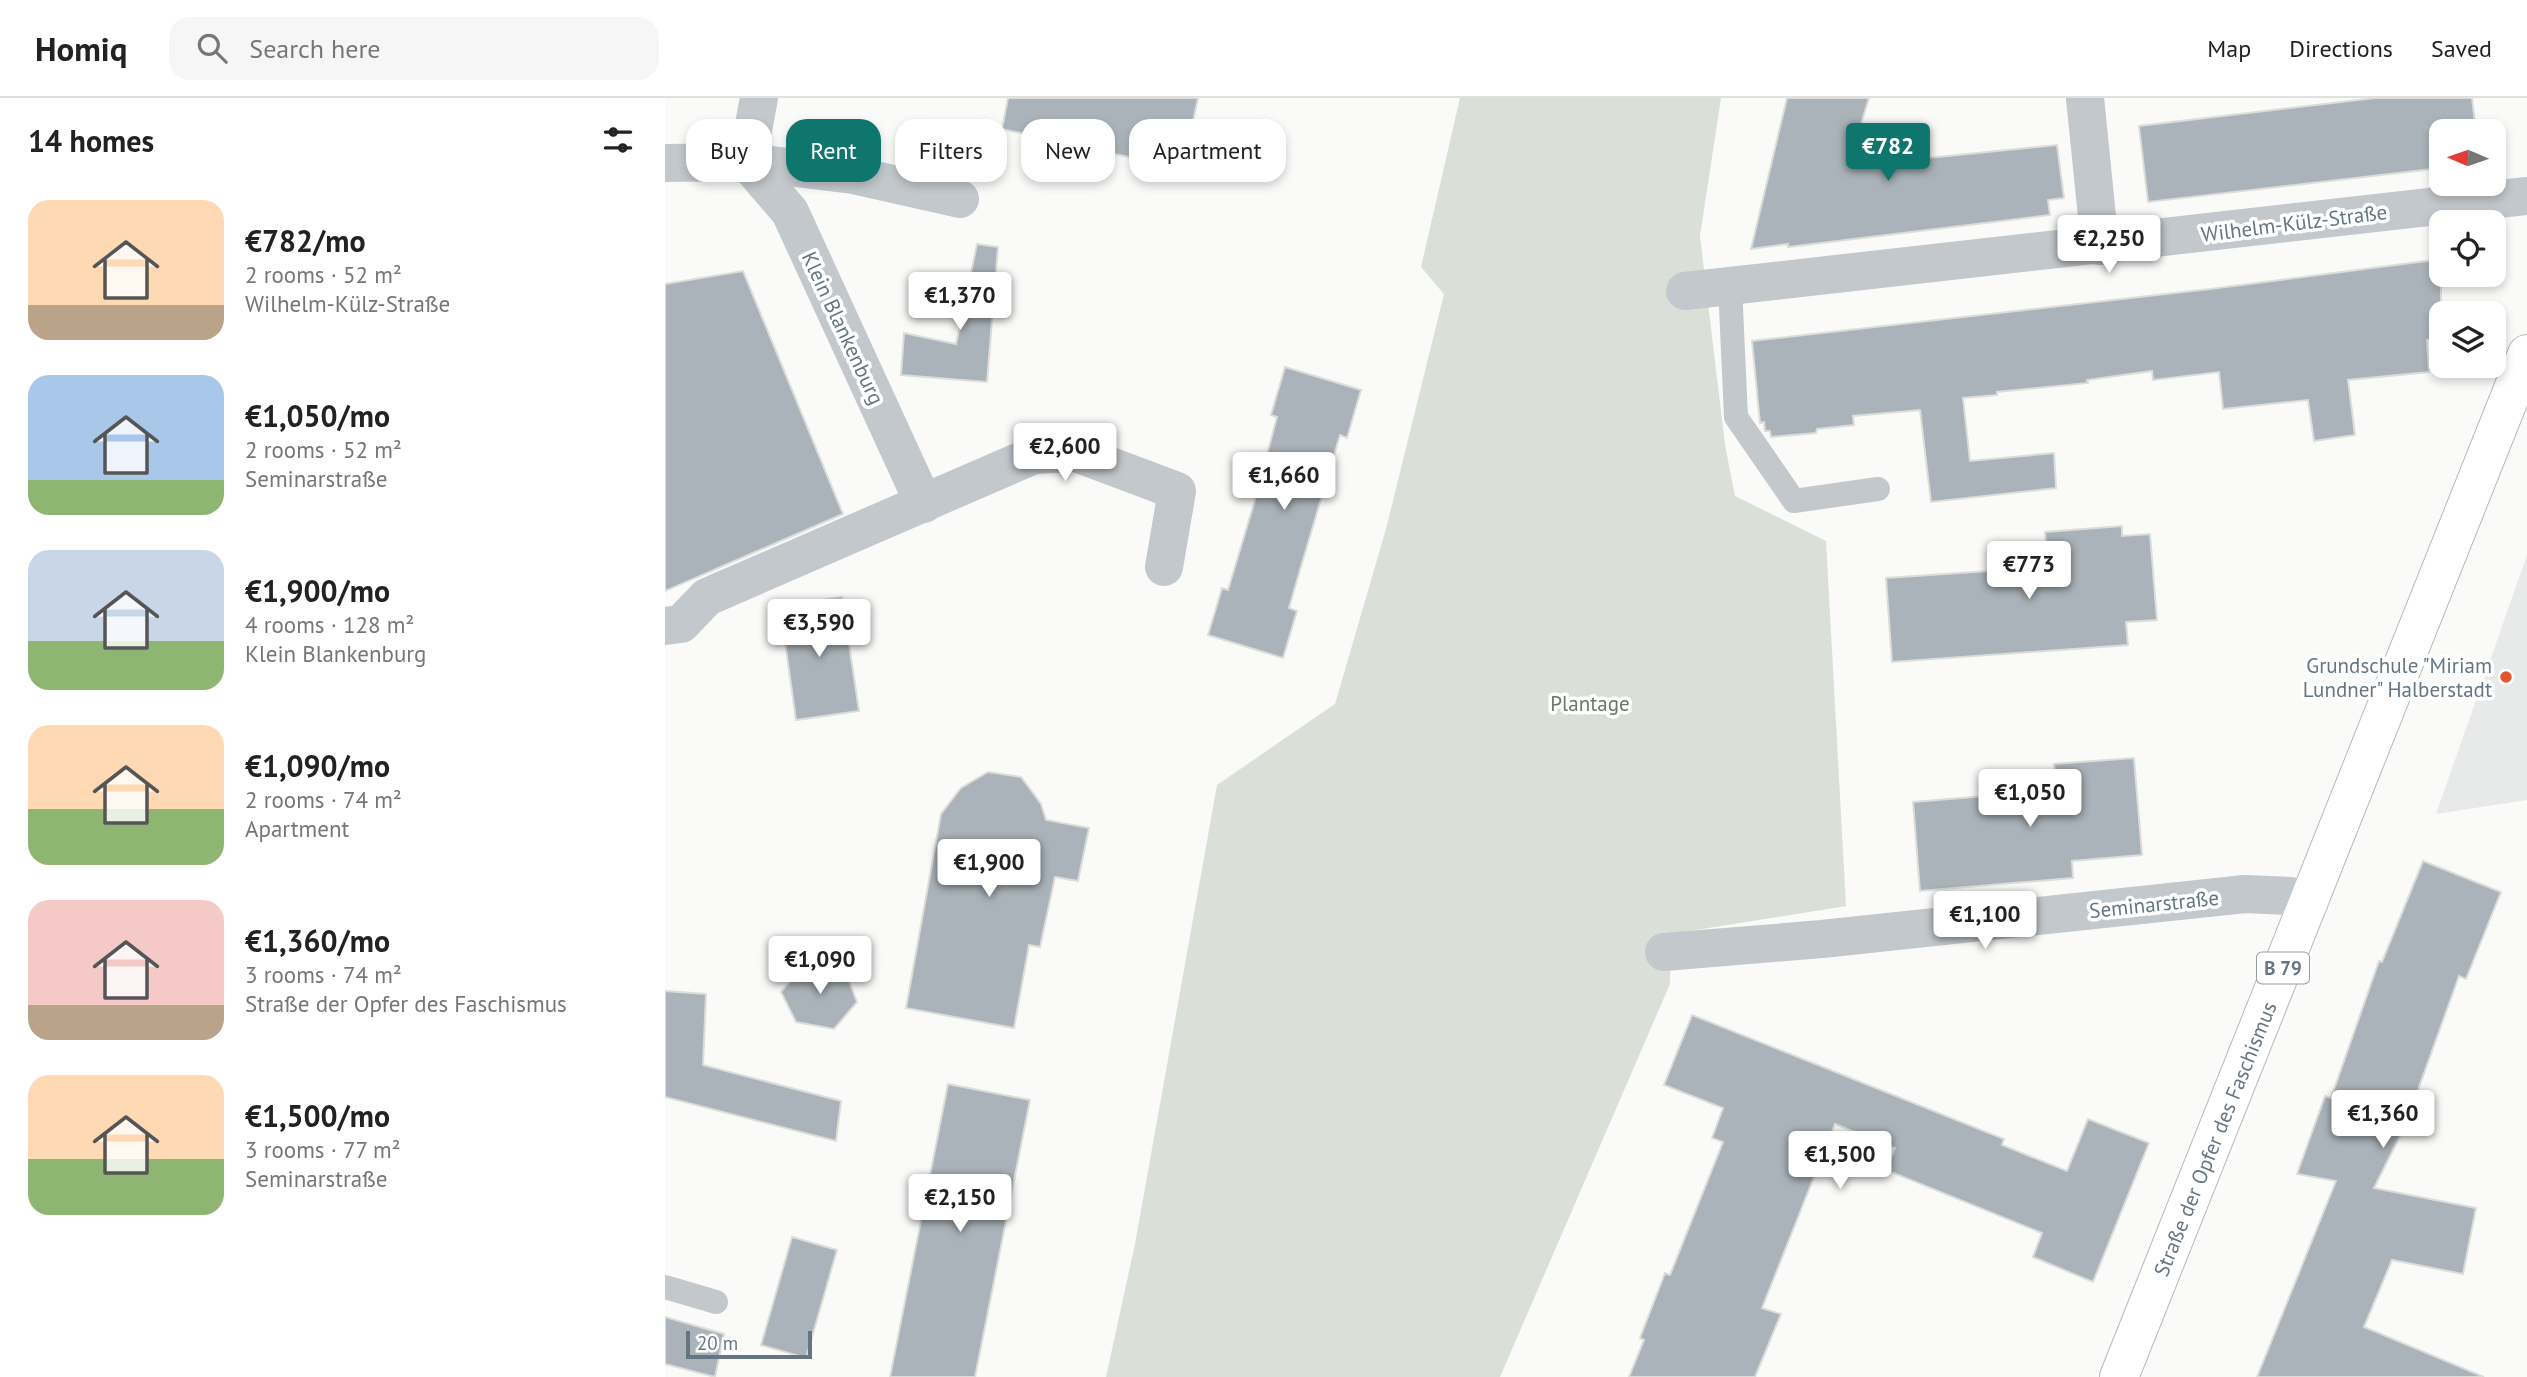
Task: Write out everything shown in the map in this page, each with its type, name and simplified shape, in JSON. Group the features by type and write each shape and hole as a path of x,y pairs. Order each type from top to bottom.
{"main road":[{"name":"Straße der Opfer des Faschismus","path":"2119,1377 2527,354"}],"street":[{"path":"755,119 759,98"},
{"path":"2085,98 2100,246"},
{"path":"665,163 686,163"},
{"path":"772,165 853,175 960,199"},
{"name":"Klein Blankenburg","path":"764,182 790,212 924,504"},
{"name":"Wilhelm-Külz-Straße","path":"1685,291 2527,196"},
{"path":"665,626 681,624 707,597 1034,455 1076,453 1177,491 1164,567"},
{"name":"Seminarstraße","path":"1664,952 1822,939 2245,894 2291,896 2310,901"}],"lane":[{"path":"1730,285 1736,417 1794,501 1878,489"},
{"path":"665,1287 716,1302"}],"shaded area":[{"name":"Grundschule \"Miriam Lundner\" Halberstadt","path":"2527,555 2527,800 2436,814"}],"green space":[{"name":"Plantage","path":"1460,98 1721,98 1700,236 1725,445 1735,496 1826,541 1846,906 1671,934 1670,984 1500,1377 1106,1377 1135,1244 1217,785 1335,704 1386,529 1444,294 1421,267"}],"building":[{"path":"1008,98 1198,98 1194,119 1129,119 1129,157 1115,154 1115,119 1021,119 1021,133 1007,130 1007,119 1004,119"},
{"path":"1787,98 1869,98 1848,166 2057,145 2064,198 2048,200 2050,215 1788,247 1788,244 1751,249"},
{"path":"2375,98 2472,98 2475,119 2429,119 2429,169 2148,202 2139,126"},
{"path":"977,244 998,247 987,382 901,375 904,333 956,344"},
{"path":"2429,261 2429,287 2441,287 2441,301 2429,301 2429,372 2348,380 2355,435 2314,441 2308,400 2223,409 2219,372 2153,380 2152,371 2087,380 2088,383 1963,398 1970,461 2054,453 2056,488 1931,502 1920,410 1853,416 1854,425 1817,429 1816,433 1771,437 1770,431 1765,431 1764,422 1760,423 1752,341 2210,289"},
{"path":"743,271 843,514 665,591 665,284"},
{"path":"1285,367 1361,390 1347,438 1340,435 1300,570 1289,608 1297,611 1283,658 1208,635 1222,588 1228,590 1255,500 1277,417 1271,415"},
{"path":"2122,526 2122,536 2150,534 2157,620 2126,622 2128,645 1892,662 1886,578 2048,567 2045,532"},
{"path":"842,597 859,711 796,720 780,606"},
{"path":"2134,758 2142,855 2072,861 2073,878 1920,891 1913,802 2057,790 2054,764"},
{"path":"988,772 1021,777 1041,804 1046,820 1089,828 1078,881 1055,877 1040,947 1029,945 1014,1028 906,1008 941,814 961,788"},
{"path":"2423,861 2501,892 2466,979 2459,976 2405,1126 2374,1188 2476,1208 2463,1274 2392,1260 2364,1327 2484,1377 2257,1377 2336,1181 2297,1174 2325,1096 2331,1098 2379,961 2382,962"},
{"path":"804,965 845,970 857,1002 834,1029 796,1022 781,992"},
{"path":"665,991 706,994 703,1065 841,1101 836,1141 665,1097"},
{"path":"1692,1015 2004,1139 2002,1145 2067,1171 2088,1119 2149,1143 2093,1282 2033,1257 2042,1233 1886,1170 1895,1148 1835,1124 1762,1308 1781,1314 1755,1377 1629,1377 1644,1340 1640,1338 1665,1273 1670,1275 1723,1142 1712,1138 1723,1108 1664,1085"},
{"path":"948,1084 1030,1100 975,1377 890,1377"},
{"path":"792,1237 837,1250 806,1358 761,1345"},
{"path":"665,1317 724,1334 715,1377 665,1364"}],"place":[{"name":"Grundschule \"Miriam Lundner\" Halberstadt","path":"2506,677"}]}
